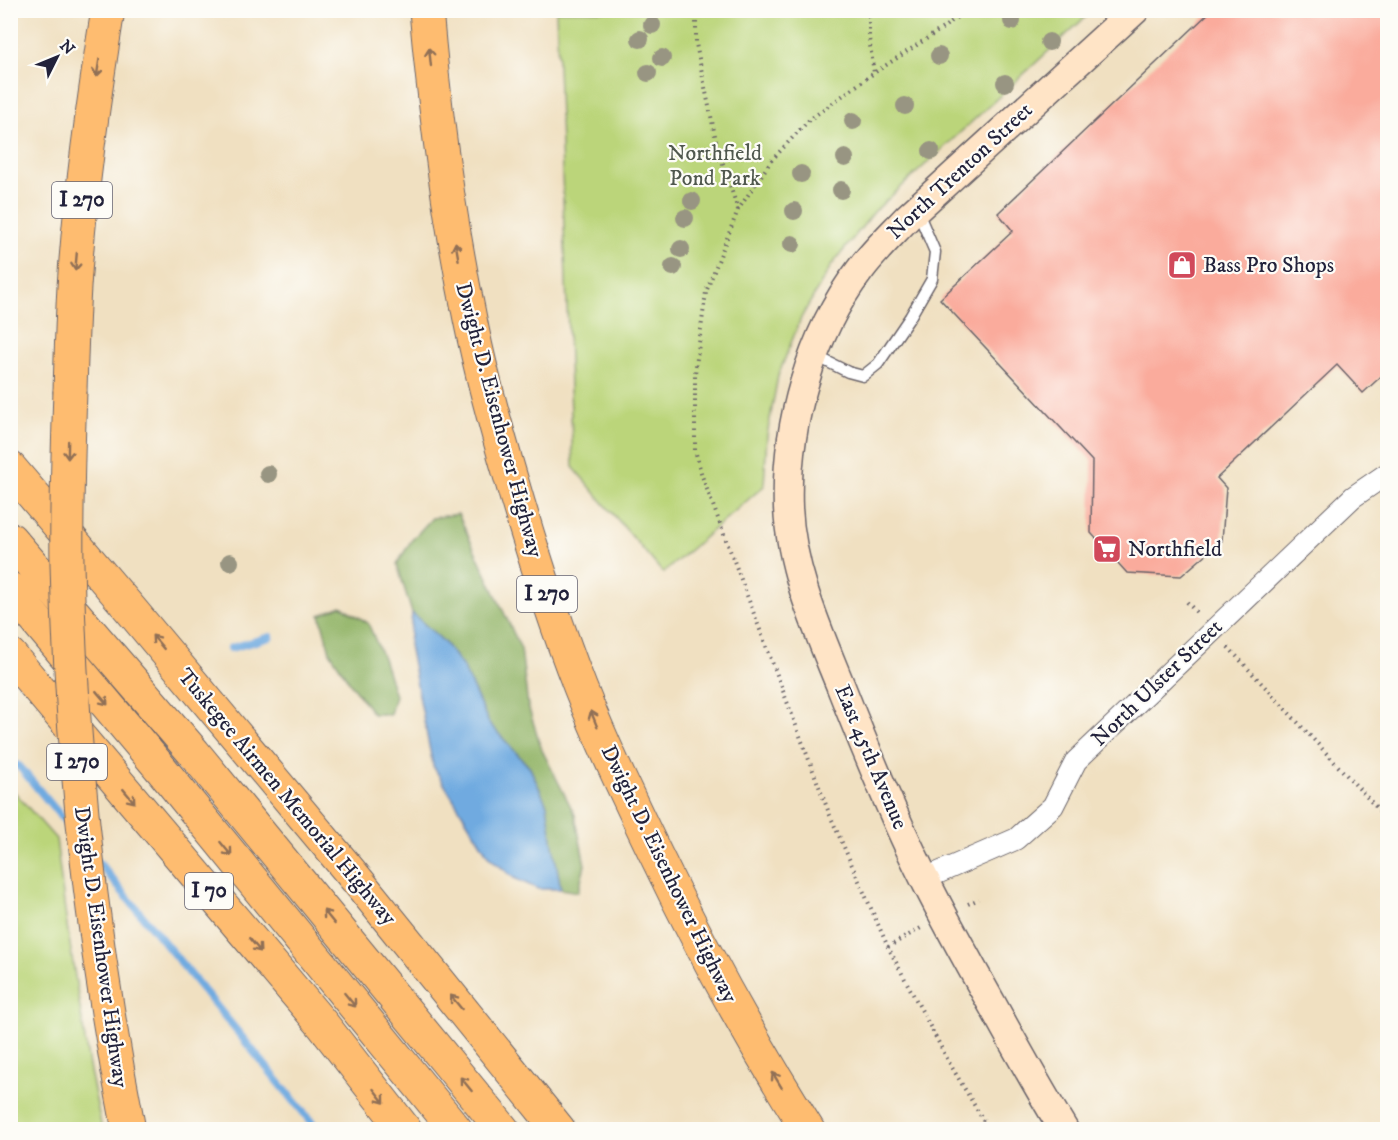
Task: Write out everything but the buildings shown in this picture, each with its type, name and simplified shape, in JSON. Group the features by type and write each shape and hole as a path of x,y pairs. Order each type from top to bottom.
{"highway":[{"name":"Dwight D. Eisenhower Highway","path":"108,10 94,93 78,239 70,391 67,564 76,754 92,901 105,997 129,1130"},
{"name":"Dwight D. Eisenhower Highway","path":"426,10 447,195 471,322 502,447 536,562 580,687 636,814 690,925 741,1020 808,1130"},
{"name":"Tuskegee Airmen Memorial Highway","path":"10,468 357,880 559,1130"},
{"path":"10,539 194,753 503,1130"},
{"path":"10,589 162,770 456,1130"},
{"name":"I 70","path":"10,655 323,1025 405,1130"}],"street":[{"name":"North Trenton Street","path":"814,355 825,328 843,296 859,271 880,246 1135,10"},
{"name":"East 45th Avenue","path":"814,355 794,426 788,509 793,549 813,618 867,754 924,879 1044,1098 1064,1130"},
{"name":"North Ulster Street","path":"924,879 1016,838 1053,806 1076,761 1353,497 1388,473"}],"lane":[{"path":"814,355 848,372 863,376 878,364 910,317 932,279 935,252 917,210"}],"path":[{"path":"696,10 696,44 717,146 738,210"},
{"path":"869,10 869,38 874,73"},
{"path":"1187,602 1388,820"}],"green space":[{"name":"Northfield Pond Park","path":"556,11 1092,11 874,212 831,266 801,318 778,376 767,435 764,486 663,573 573,467"},
{"path":"458,514 521,649 528,706 542,750 575,815 585,865 578,892 561,889 547,805 530,768 489,723 463,667 444,642 412,613 397,564 411,541 432,518"},
{"path":"341,606 368,623 383,658 395,696 390,714 373,714 330,652 320,615"},
{"path":"10,787 56,839 89,1066 102,1129 11,1129"}],"water":[{"path":"412,613 444,642 463,667 489,723 530,768 547,805 561,889 538,889 514,878 489,857 433,766 409,645"}],"waterway":[{"path":"231,648 270,637"},
{"path":"10,763 19,766 74,832"},
{"path":"99,863 318,1130"}],"place":[{"name":"Bass Pro Shops","path":"1182,265"},
{"name":"Northfield","path":"1107,549"}]}
